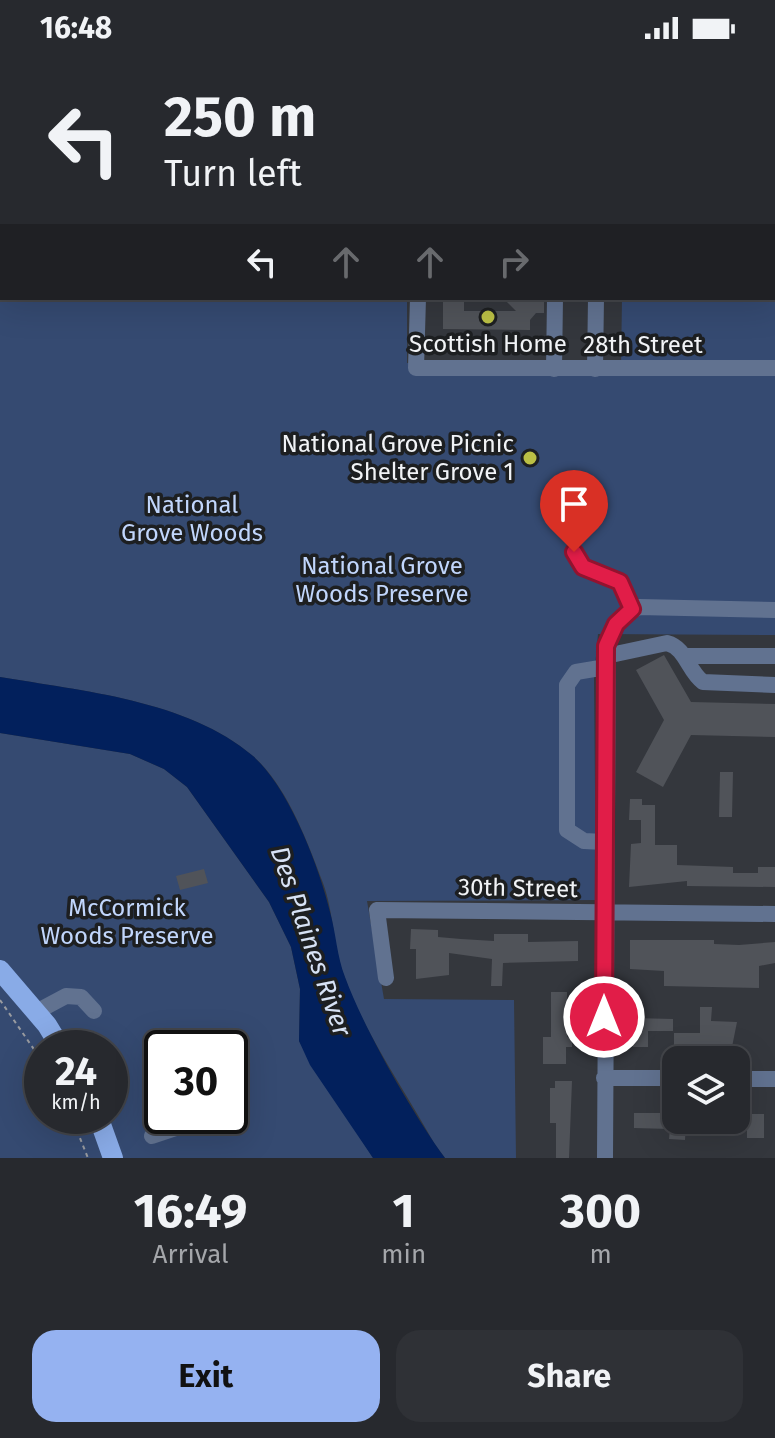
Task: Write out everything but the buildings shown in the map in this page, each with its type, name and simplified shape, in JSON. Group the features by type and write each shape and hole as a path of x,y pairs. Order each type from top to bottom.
{"main road":[{"path":"0,970 48,1030"},
{"path":"104,1134 113,1158"}],"street":[{"name":"28th Street","path":"418,300 416,368 775,368"},
{"path":"554,369 555,300"},
{"path":"595,369 596,300"},
{"path":"574,552 583,567 620,582 632,609"},
{"path":"605,1158 606,661 611,631 632,609 775,610"},
{"path":"604,842 575,838 567,830 567,685 576,672 667,643 675,645 695,676 703,682 775,685"},
{"path":"684,656 775,656"},
{"name":"30th Street","path":"386,978 377,910 775,914"},
{"path":"36,1012 66,996 81,997 94,1011"},
{"path":"604,1078 662,1078"},
{"path":"750,1079 775,1079"},
{"path":"152,1136 158,1134"}],"path":[{"path":"0,1000 24,1035"},
{"path":"78,1134 88,1158"}],"green space":[{"name":"National Grove Woods","path":"0,300 407,300 407,363 621,365 622,300 775,300 775,635 598,634 594,678 596,900 367,901 384,999 514,1000 516,1158 445,1158 434,1143 374,1041 354,1000 341,966 323,883 295,815 276,783 253,756 227,737 166,710 99,693 0,677"},
{"name":"McCormick Woods Preserve","path":"0,733 130,754 164,769 187,787 269,902 291,947 300,989 299,1041 373,1158 0,1158"}],"water":[{"name":"Des Plaines River","path":"0,677 99,693 166,710 227,737 266,770 290,807 310,851 325,893 342,969 364,1021 404,1094 445,1158 373,1158 310,1065 299,1041 300,989 291,947 269,902 187,787 164,769 130,754 0,733"}],"place":[{"name":"Scottish Home","path":"488,317"},
{"name":"National Grove Picnic Shelter Grove 1","path":"530,458"}],"route":[{"path":"574,552 577,562 583,567 620,582 632,609 611,631 606,646 604,1017"}],"park label":[{"name":"National Grove Woods Preserve","path":"382,580"}]}
